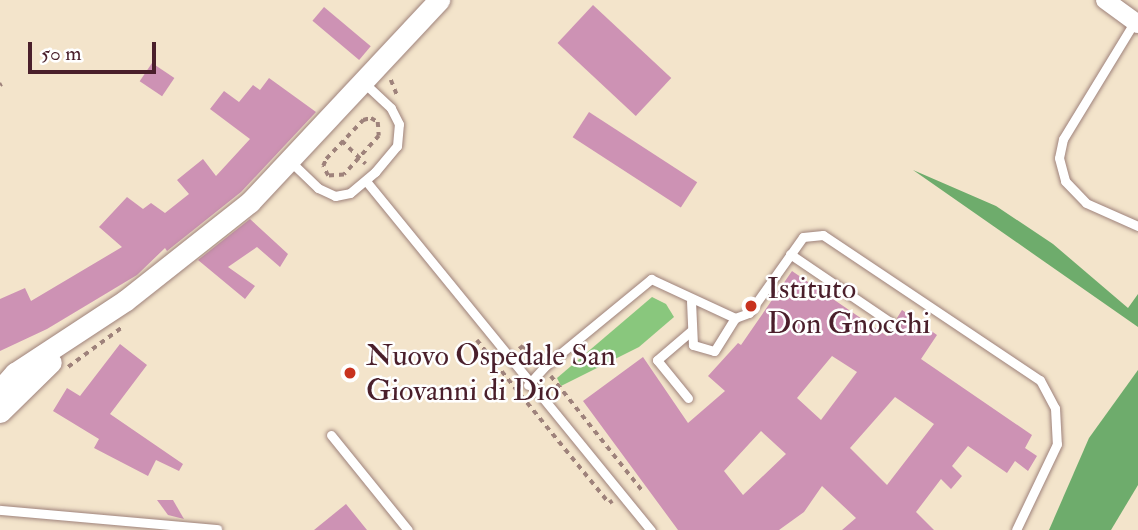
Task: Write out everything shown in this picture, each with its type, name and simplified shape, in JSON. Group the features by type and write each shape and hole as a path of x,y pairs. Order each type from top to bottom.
{"street":[{"path":"0,412 73,339 250,202 365,84 439,0"},
{"path":"1105,0 1136,23"},
{"path":"0,390 15,373 73,339"}],"lane":[{"path":"1136,23 1063,139 1059,158 1065,181 1086,204 1138,226"},
{"path":"290,161 331,195 350,194 366,181 397,146 400,133 391,108 365,84"},
{"path":"366,181 528,385 651,530"},
{"path":"691,300 693,345 714,351 735,318 749,313 790,254 809,234 829,238 1040,380 1055,408 1056,444 1016,530"},
{"path":"790,254 893,324"},
{"path":"528,385 544,367 651,279 691,300 735,318"},
{"path":"688,398 656,360 691,331"},
{"path":"331,435 408,530"},
{"path":"0,510 217,530"},
{"path":"109,520 117,530"}],"path":[{"path":"399,98 403,104"},
{"path":"363,120 378,122 379,136 360,159 344,175 328,176 323,166 342,141 363,120"},
{"path":"342,141 368,165"},
{"path":"471,332 609,503 634,481"},
{"path":"512,353 523,346 544,367 644,493"}],"green space":[{"path":"913,170 996,206 1053,244 1128,308 1138,294 1138,327"},
{"path":"652,297 666,304 674,317 639,347 561,386 557,378"},
{"path":"1138,370 1138,485 1111,530 1049,530 1089,438"}],"building":[{"path":"593,5 671,78 636,116 558,43"},
{"path":"324,7 371,46 359,60 312,21"},
{"path":"152,63 174,78 162,96 140,81"},
{"path":"269,78 316,112 241,192 167,251 165,248 137,275 47,329 0,351 0,299 25,288 31,301 122,247 99,227 127,197 143,209 151,203 165,213 189,194 177,180 203,159 216,176 250,139 210,109 224,91 239,102 253,85 260,90"},
{"path":"589,112 697,182 681,207 573,137"},
{"path":"250,219 288,254 280,267 257,247 228,267 255,286 245,299 198,260"},
{"path":"792,271 887,336 899,327 897,318 902,310 937,335 921,359 1032,435 1025,448 1037,456 1028,471 1015,461 1007,473 968,446 952,466 962,476 951,489 941,479 916,512 934,530 842,530 856,518 822,486 804,512 779,530 678,530 583,401 643,357 688,423 725,391 708,376 738,343 741,345","holes":["832,356 857,372 821,420 797,398","895,397 934,424 887,485 850,448","761,431 786,454 743,495 724,471"]},
{"path":"120,344 147,365 110,414 183,464 179,471 156,460 148,476 94,448 99,439 53,411 67,388 80,396"},
{"path":"157,500 173,500 184,519 168,515"},
{"path":"346,504 367,530 314,530"}],"place":[{"name":"Istituto Don Gnocchi","path":"751,306"},
{"name":"Nuovo Ospedale San Giovanni di Dio","path":"350,373"}]}
